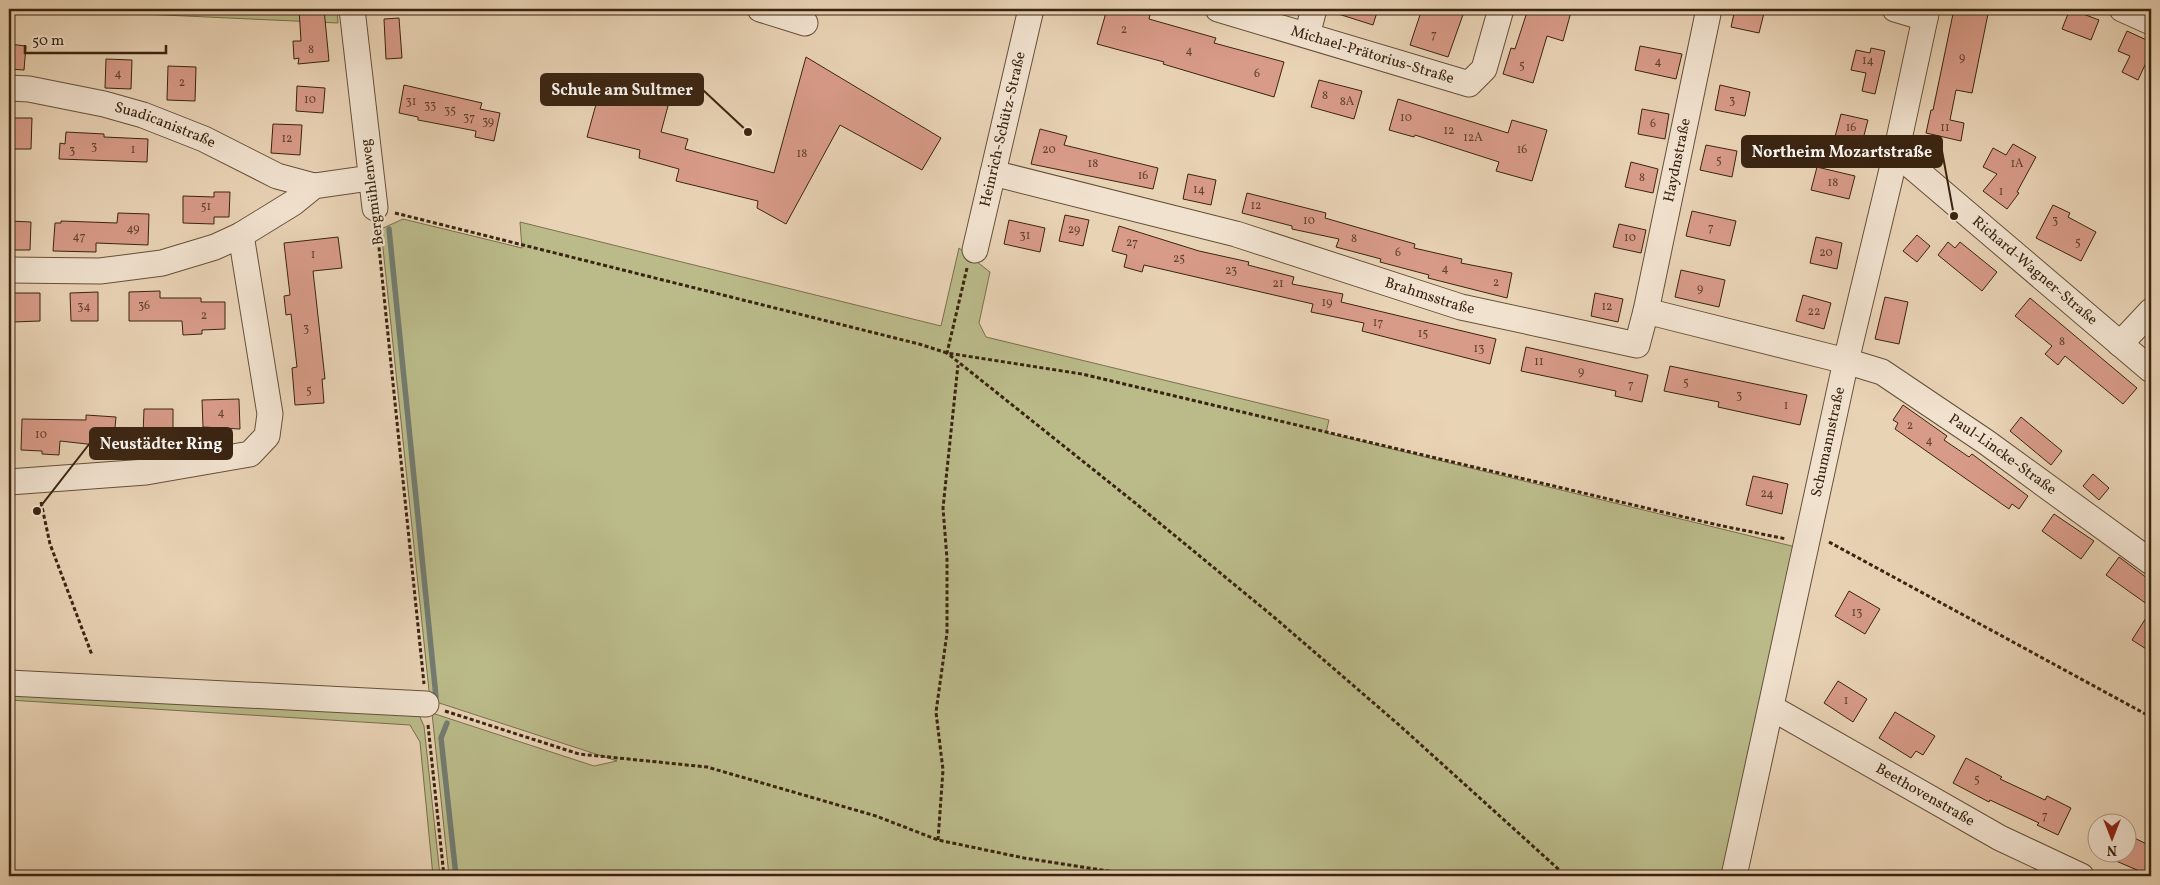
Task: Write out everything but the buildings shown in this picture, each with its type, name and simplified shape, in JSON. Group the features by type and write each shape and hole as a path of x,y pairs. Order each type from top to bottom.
{"street":[{"name":"Bergmühlenweg","path":"352,9 370,178 375,208"},
{"path":"760,9 805,23"},
{"name":"Heinrich-Schütz-Straße","path":"971,258 1031,9"},
{"name":"Michael-Prätorius-Straße","path":"1218,9 1469,84 1484,69 1501,9"},
{"path":"1307,35 1314,9"},
{"name":"Haydnstraße","path":"1646,311 1709,9"},
{"path":"1895,9 1926,13"},
{"path":"2122,9 2151,22"},
{"name":"Schumannstraße","path":"1734,876 1846,361 1896,153 1926,13"},
{"name":"Suadicanistraße","path":"9,88 57,94 143,115 204,139 277,176 314,186"},
{"name":"Richard-Wagner-Straße","path":"1896,153 2151,370"},
{"name":"Brahmsstraße","path":"993,173 1236,234 1461,307 1637,345 1646,311"},
{"path":"9,270 100,271 134,268 191,255 241,235 294,203 314,186 370,178"},
{"path":"9,482 36,482 146,472 250,454 267,436 270,414 241,235"},
{"path":"1646,311 1846,361"},
{"path":"2120,344 2151,311"},
{"name":"Paul-Lincke-Straße","path":"1846,361 1882,372 1986,442 2151,562"},
{"path":"9,682 426,704"},
{"name":"Beethovenstraße","path":"1772,708 2000,838 2081,876"}],"path":[{"path":"375,208 909,342 946,353 1082,374 1718,526 1807,538 2151,717"},
{"name":"Bergmühlenweg","path":"375,208 444,876"},
{"path":"946,353 971,258"},
{"path":"946,353 1134,502 1275,618 1398,724 1566,876"},
{"path":"938,840 943,770 936,712 947,633 947,559 943,508 958,364"},
{"path":"43,512 50,544 92,655"},
{"path":"426,704 579,754 707,766 876,816 938,840 1024,858 1140,876"}],"green space":[{"path":"32,9 337,9 338,23"},
{"path":"403,219 522,248 520,222 941,326 959,248 990,272 979,323 986,337 1329,420 1326,433 1796,547 1740,876 449,876 432,713 594,766 617,761 430,700 381,229"},
{"path":"9,689 419,715 424,726 440,876 433,876 420,742 410,725 9,700"}],"waterway":[{"path":"389,229 436,697"},
{"path":"447,723 441,738 456,876"}],"place":[{"name":"Schule am Sultmer","path":"748,132"},
{"name":"Northeim Mozartstraße","path":"1954,216"},
{"name":"Neustädter Ring","path":"37,511"}]}
